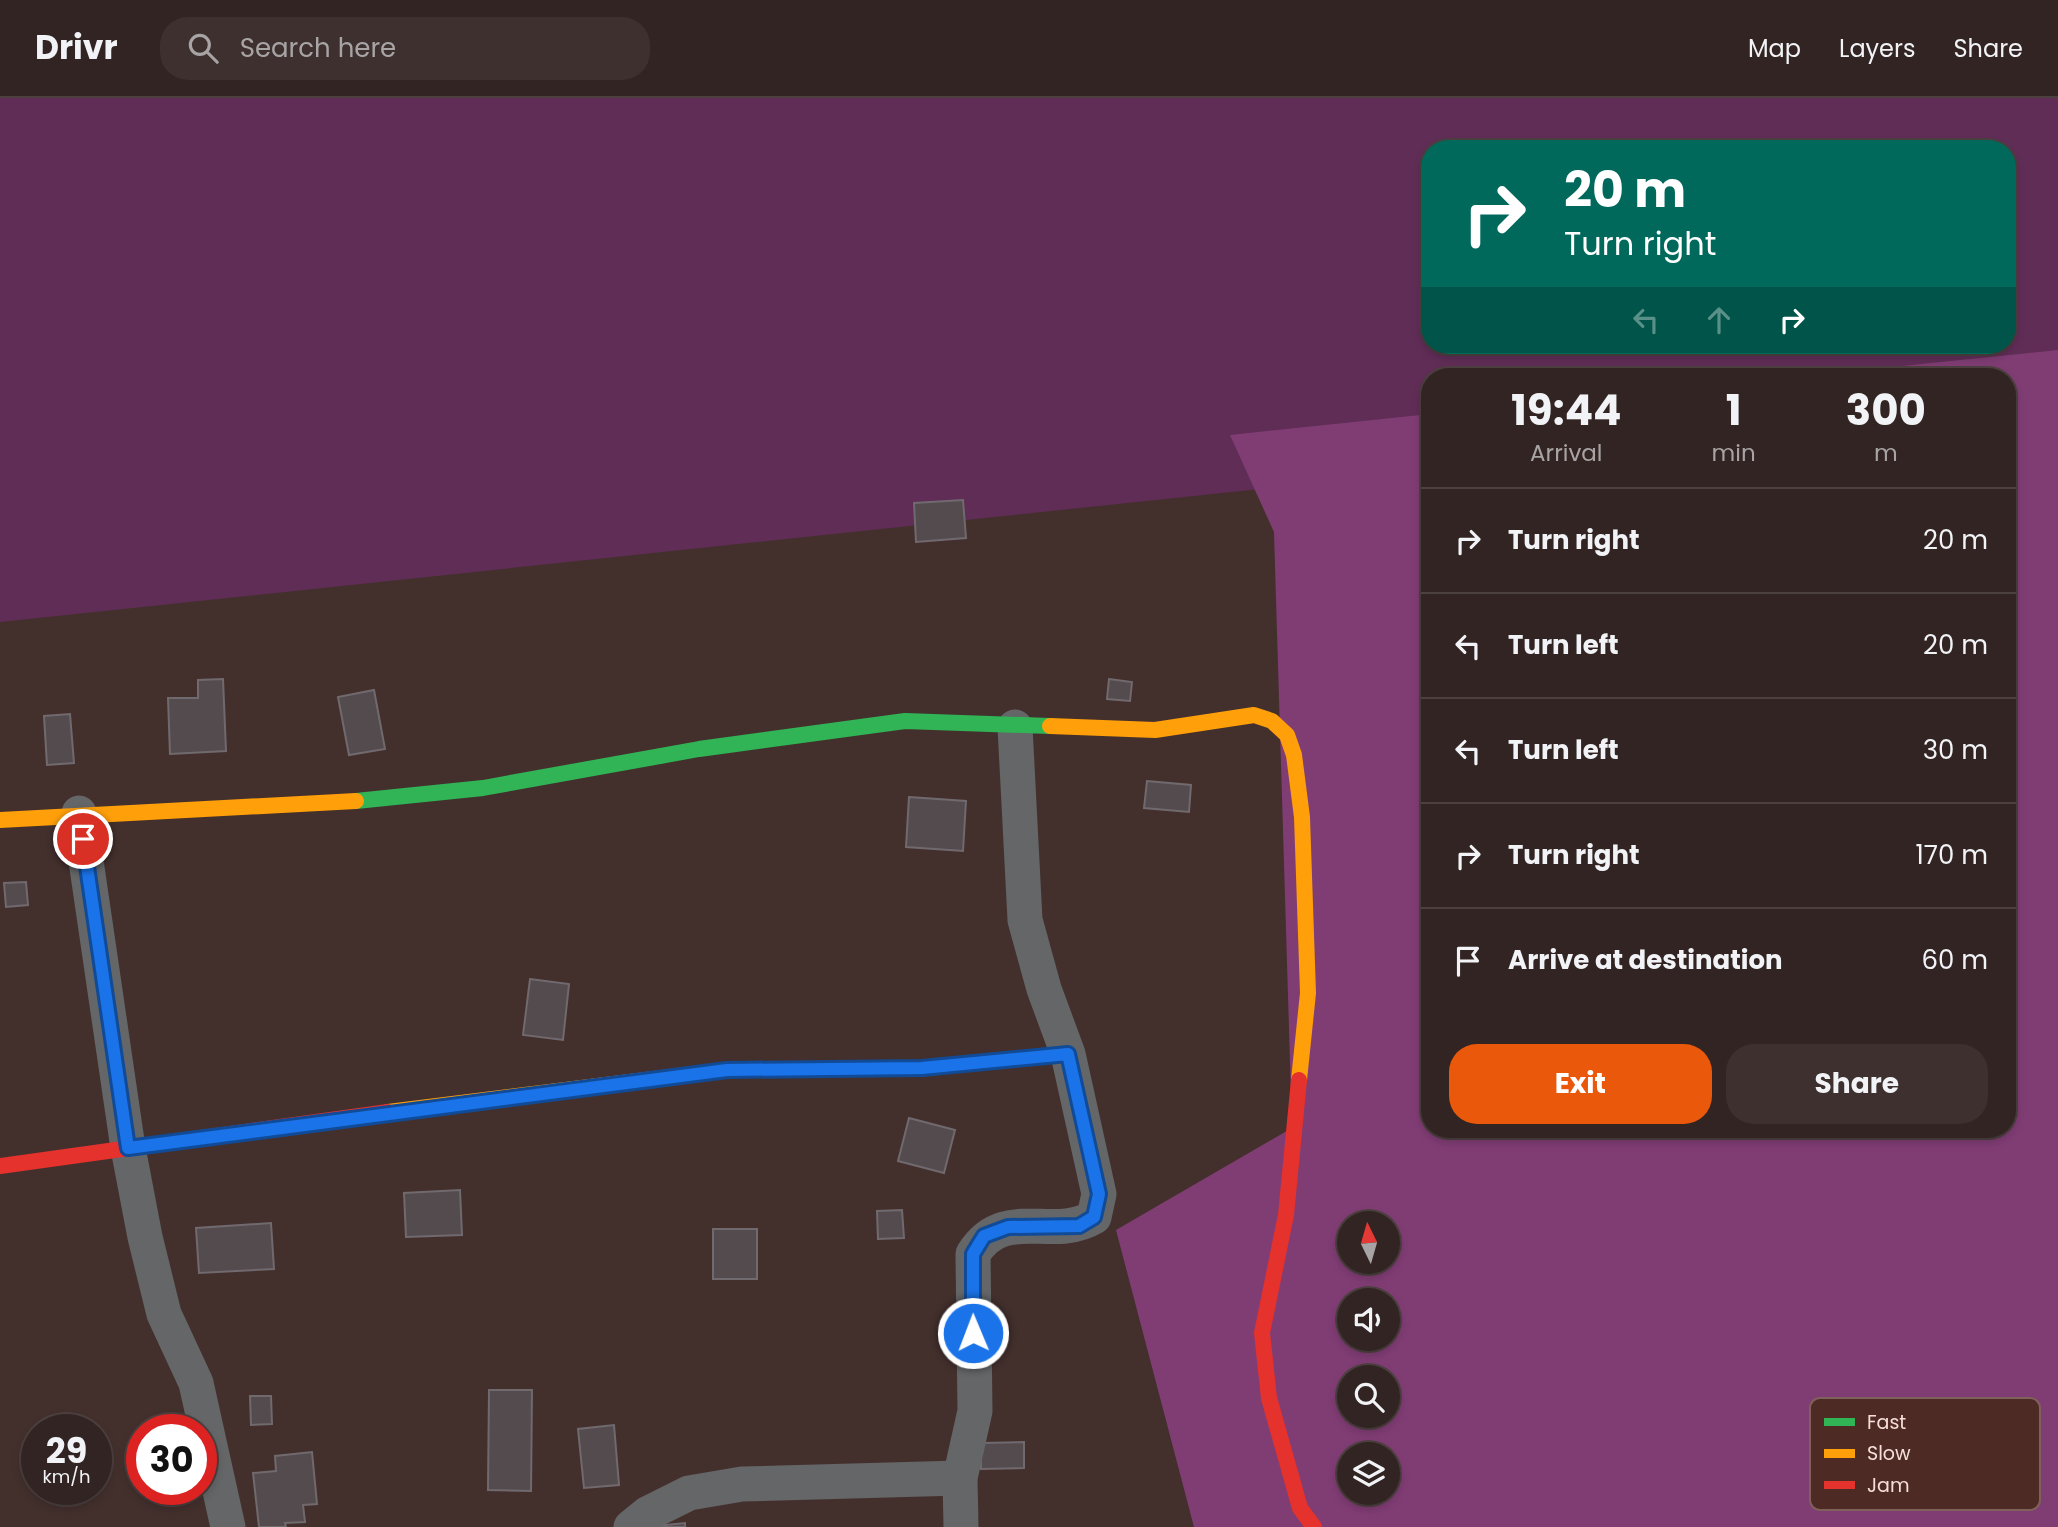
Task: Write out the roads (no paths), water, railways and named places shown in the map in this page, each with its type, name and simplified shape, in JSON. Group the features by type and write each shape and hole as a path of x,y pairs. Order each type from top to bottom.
{"street":[{"path":"0,820 79,813 369,800 483,788 699,749 905,721 1155,730 1254,715 1272,720 1287,735 1294,755 1302,817 1308,993 1286,1215 1262,1333 1269,1398 1300,1508 1314,1527"},
{"path":"961,1527 960,1478 975,1411 973,1254 984,1236 1008,1227 1079,1226 1094,1217 1099,1194 1068,1054 1044,989 1025,920 1014,727"},
{"path":"79,813 128,1148 164,1314 195,1383 228,1527"},
{"path":"0,1166 727,1070 922,1068 1068,1054"},
{"path":"631,1527 647,1514 689,1493 742,1483 960,1478"}]}
